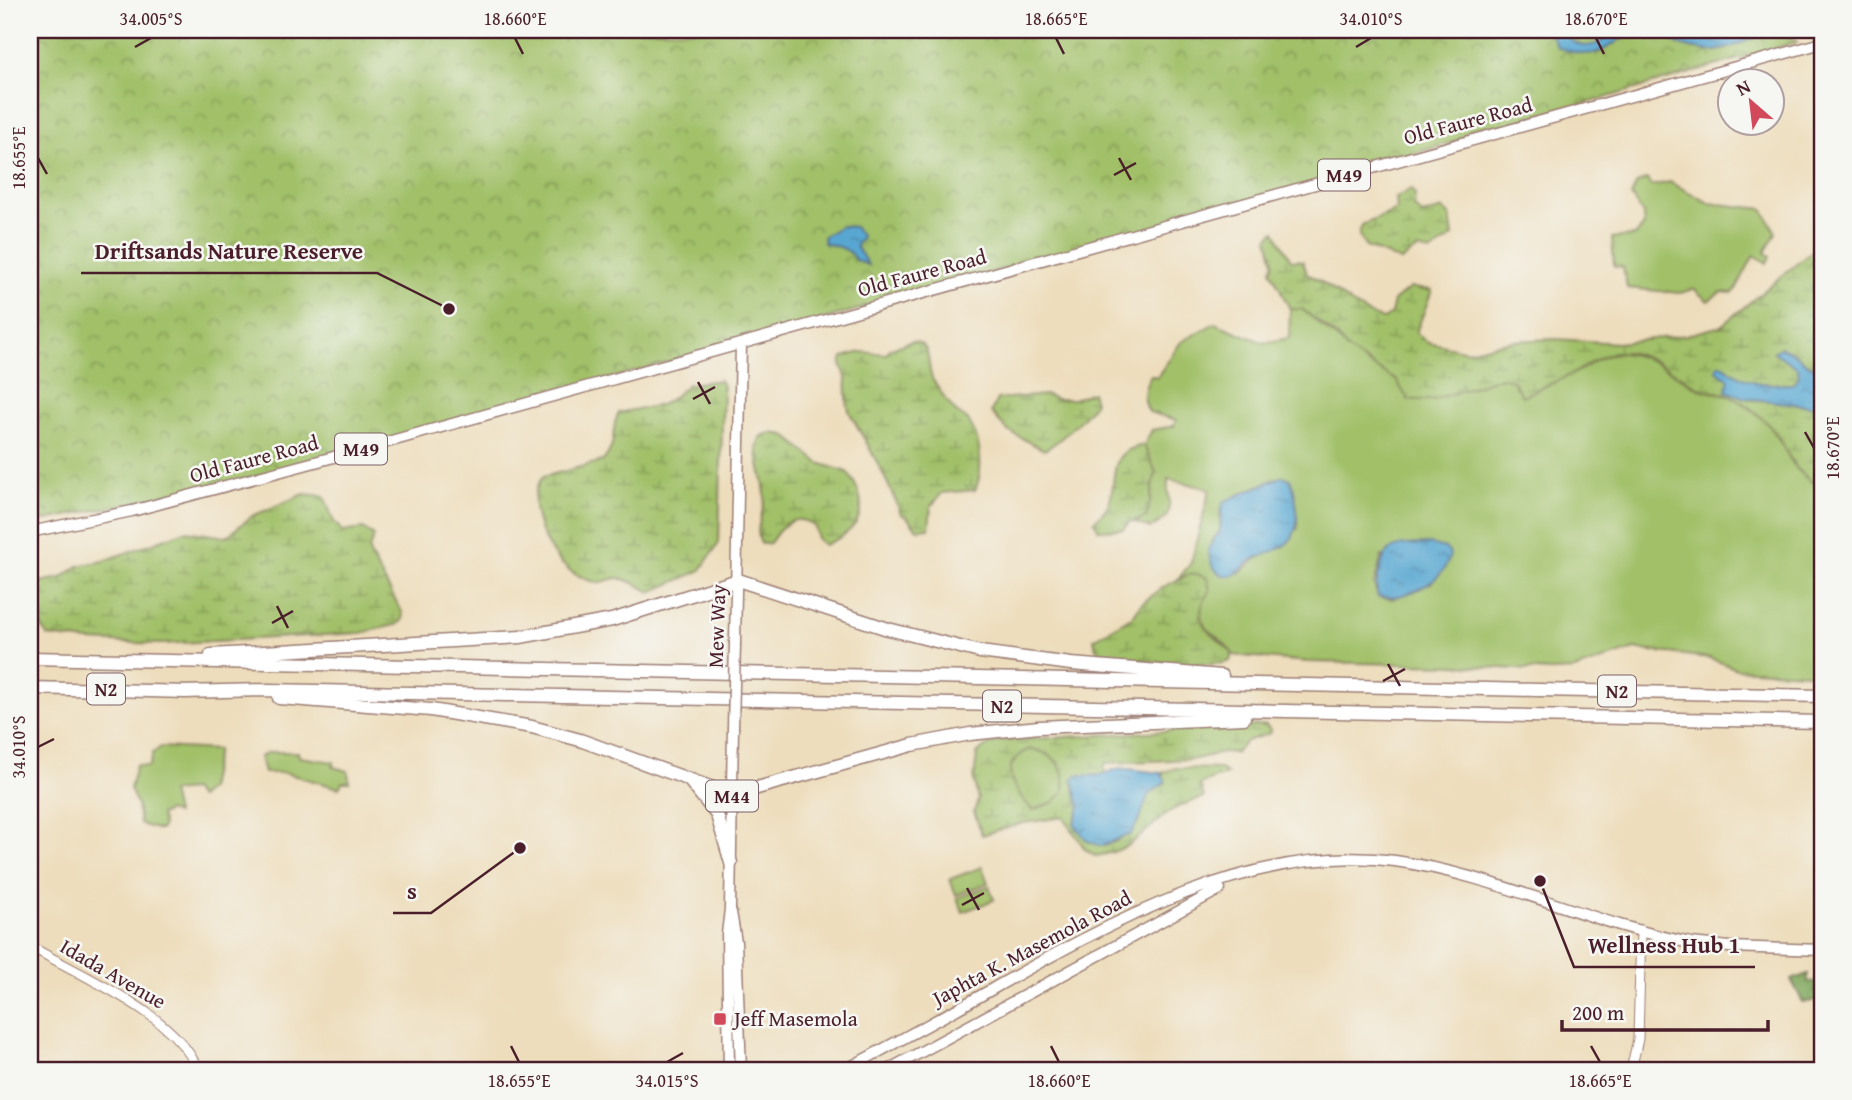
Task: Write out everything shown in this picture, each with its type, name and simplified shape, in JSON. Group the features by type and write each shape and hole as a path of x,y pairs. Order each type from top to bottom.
{"highway":[{"path":"137,659 520,637 612,620 738,580 918,638 980,652 1093,667 1290,680 1320,686"},
{"name":"N2","path":"30,658 1822,696"},
{"name":"N2","path":"30,688 182,692 269,690 1822,722"},
{"path":"182,692 377,705 492,719 580,740 732,795 912,745 970,734 1038,727 1239,718 1282,711"},
{"path":"687,779 717,815 731,863"}],"main road":[{"name":"Old Faure Road","path":"30,532 132,511 226,487 1822,43"},
{"name":"Mew Way","path":"729,1070 726,934 730,909 741,344"},
{"name":"Japhta K. Masemola Road","path":"845,1070 1118,919 1244,876 1319,859 1397,861 1440,869 1642,930 1713,946 1822,950"},
{"name":"Japhta K. Masemola Road","path":"888,1070 1244,876"},
{"name":"Mew Way","path":"730,909 736,942 741,1070"}],"street":[{"path":"1631,1070 1639,1039 1642,930"},
{"name":"Idada Avenue","path":"30,946 157,1018 182,1041 198,1070"}],"green space":[{"path":"30,30 1785,30 1797,42 1278,193 236,482 30,523"},
{"path":"1648,179 1651,186 1670,182 1709,203 1763,209 1776,233 1765,253 1770,256 1767,263 1754,255 1735,291 1721,292 1708,301 1694,289 1680,293 1627,288 1623,267 1614,266 1612,238 1635,236 1644,226 1643,214 1631,196 1637,183"},
{"path":"1411,189 1415,195 1414,207 1422,215 1443,209 1450,216 1453,236 1430,252 1418,249 1401,261 1366,247 1359,235 1362,225 1397,210 1396,198"},
{"path":"1275,231 1291,260 1303,261 1307,274 1373,316 1384,319 1391,314 1394,301 1410,288 1432,290 1416,333 1428,342 1467,351 1512,341 1556,339 1618,343 1687,335 1721,326 1822,243 1822,369 1812,368 1790,350 1774,352 1798,368 1799,377 1792,384 1747,380 1723,365 1722,373 1729,379 1729,386 1745,398 1822,407 1822,488 1800,472 1772,429 1743,403 1729,395 1702,389 1641,355 1620,352 1602,357 1570,375 1522,396 1513,381 1502,377 1433,400 1408,400 1397,381 1348,350 1334,334 1302,309 1290,309 1271,271 1274,262 1268,238"},
{"path":"1290,309 1302,309 1366,363 1433,400 1502,377 1513,381 1516,388 1556,379 1578,371 1604,356 1621,353 1652,361 1698,388 1743,403 1772,429 1800,472 1822,488 1822,674 1737,669 1710,658 1634,649 1574,670 1551,671 1453,665 1308,662 1233,655 1202,621 1202,603 1210,590 1202,576 1192,574 1178,579 1191,563 1210,489 1168,479 1169,508 1165,518 1150,528 1134,522 1146,517 1156,473 1144,445 1152,430 1174,426 1176,420 1149,412 1144,398 1145,389 1151,375 1157,377 1181,342 1215,323 1264,343 1289,338","holes":["1276,478 1293,486 1298,528 1239,573 1211,542 1220,531 1220,509 1236,496","1382,556 1431,583 1392,599 1378,597 1374,584"]},
{"path":"912,341 919,343 927,351 933,380 952,408 968,420 973,429 979,446 980,465 975,490 942,493 931,506 929,528 917,529 901,514 885,477 849,411 846,378 841,365 843,357 861,352 886,354 890,349"},
{"path":"720,380 723,386 719,543 700,571 651,592 620,578 595,582 565,566 550,549 537,518 535,496 543,477 603,461 613,441 619,413 662,404 688,384"},
{"path":"1092,392 1095,402 1091,408 1064,435 1044,450 1008,431 991,412 997,399 1047,395 1056,399 1074,399"},
{"path":"771,433 785,435 819,463 847,472 855,484 860,496 859,516 854,525 837,539 824,545 817,539 815,527 801,520 794,520 784,526 770,543 761,544 758,532 765,496 757,450 761,436"},
{"path":"1144,445 1156,473 1146,517 1129,522 1124,529 1099,530 1094,521 1110,500 1119,459 1132,448"},
{"path":"304,494 324,496 334,522 343,532 363,529 374,536 369,549 370,555 402,612 403,619 399,624 361,633 160,644 88,641 48,636 39,623 30,624 30,584 61,578 78,566 104,561 185,531 226,537 252,516"},
{"path":"1197,574 1207,578 1210,590 1201,610 1201,618 1210,632 1232,652 1230,661 1204,664 1162,662 1121,657 1096,649 1094,639 1133,616 1141,604 1165,586 1187,575"},
{"path":"1266,725 1271,731 1246,741 1236,753 1225,752 1195,759 1105,763 1104,775 1078,775 1073,783 1080,807 1075,821 1101,846 1119,840 1130,831 1146,798 1164,775 1161,773 1176,768 1221,769 1227,774 1200,784 1204,797 1169,812 1129,845 1096,856 1085,849 1064,817 1023,823 982,835 974,812 978,800 974,780 977,754 986,746 999,741","holes":["1030,749 1052,757 1061,768 1064,792 1052,803 1032,810 1014,786 1010,770 1019,755"]},
{"path":"161,747 217,750 209,789 199,798 192,790 171,792 176,814 168,811 160,815 163,825 160,830 140,824 137,805 130,789 136,765 149,767 153,753"},
{"path":"1030,749 1046,753 1058,762 1064,784 1064,793 1052,803 1032,810 1014,786 1010,770 1019,755"},
{"path":"269,752 298,752 299,757 334,762 333,767 348,771 349,782 342,782 339,788 285,773 264,773 260,757"},
{"path":"982,867 988,883 956,895 950,879"},
{"path":"989,886 994,900 963,912 957,898"},
{"path":"1808,974 1808,982 1822,981 1822,1001 1803,1002 1791,980"}],"water":[{"path":"1549,30 1561,30 1574,42 1588,46 1602,41 1616,30 1648,30 1635,32 1600,52 1589,54 1557,47"},
{"path":"1653,30 1775,30 1717,51 1677,44"},
{"path":"841,226 854,227 862,237 856,246 868,265 855,260 846,250 824,243 823,237"},
{"path":"1781,347 1811,366 1822,369 1822,407 1745,398 1726,391 1729,379 1716,370 1718,365 1723,365 1747,380 1792,384 1799,377 1798,368 1774,352"},
{"path":"1283,476 1290,479 1296,499 1297,522 1292,538 1280,548 1251,561 1232,576 1221,575 1212,564 1208,549 1220,531 1223,502"},
{"path":"1430,544 1445,548 1450,553 1441,573 1411,592 1399,596 1378,597 1377,580 1387,553 1398,546"},
{"path":"1120,768 1161,773 1166,782 1148,795 1131,834 1101,846 1087,841 1074,824 1080,807 1073,779 1078,775 1097,776"}],"place":[{"name":"Driftsands Nature Reserve","path":"449,309"},
{"name":"s","path":"520,848"},
{"name":"Wellness Hub 1","path":"1540,881"},
{"name":"Jeff Masemola","path":"720,1019"}]}
